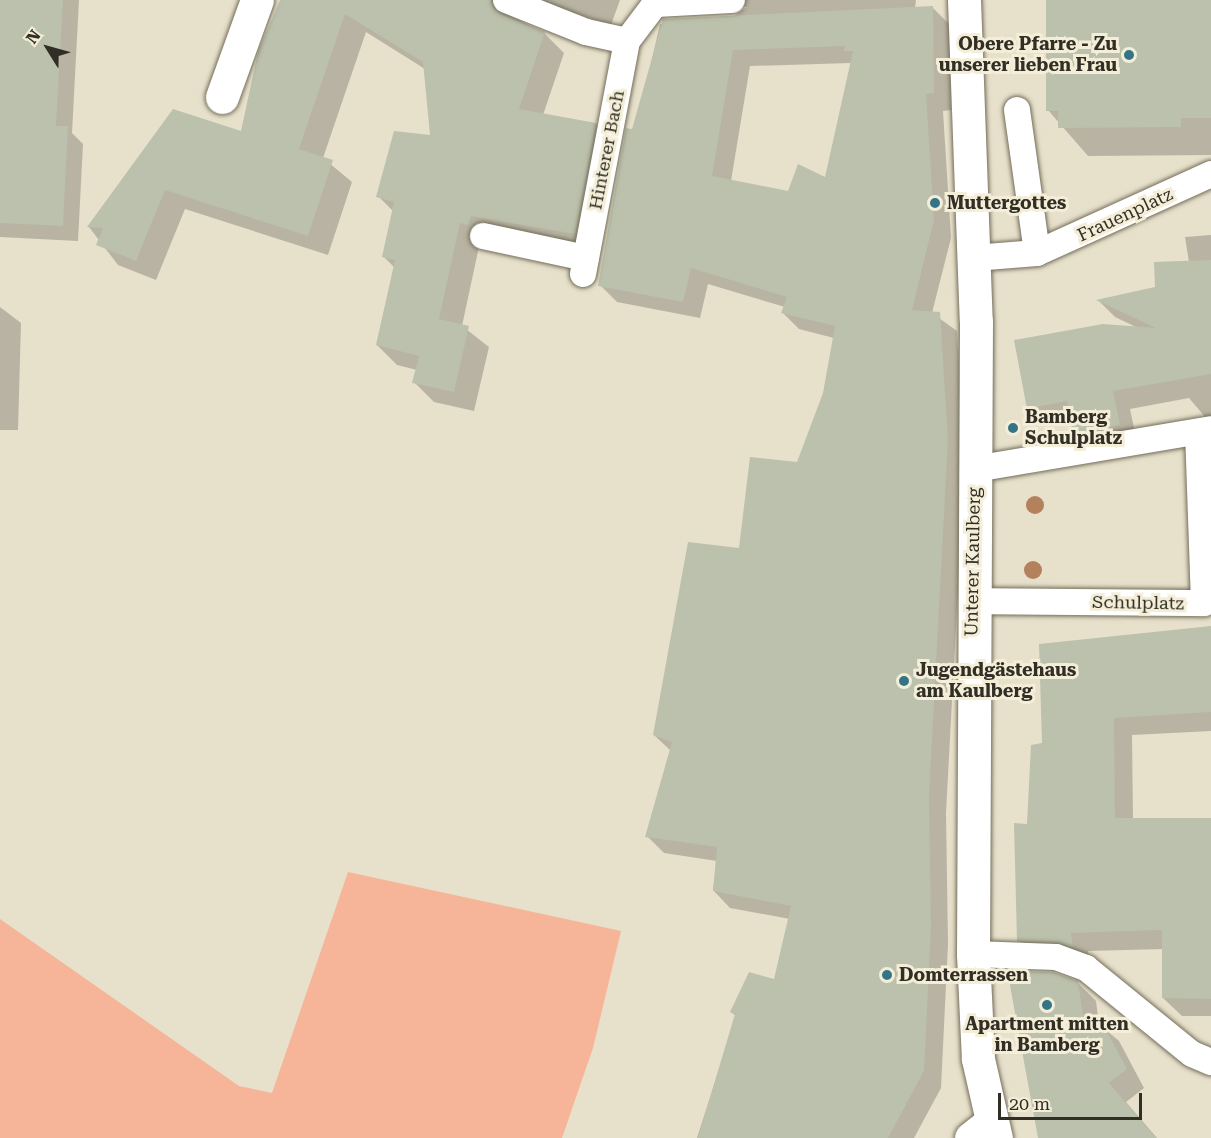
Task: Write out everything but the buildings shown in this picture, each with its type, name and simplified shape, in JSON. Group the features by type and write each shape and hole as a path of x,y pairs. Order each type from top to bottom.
{"street":[{"path":"222,97 257,0"},
{"name":"Unterer Kaulberg","path":"964,0 974,258 972,954 978,1059 986,1133"}],"lane":[{"path":"506,0 586,32 627,41"},
{"name":"Hinterer Bach","path":"483,236 585,266 627,41 655,4 732,0"},
{"path":"1017,110 1037,253"},
{"name":"Frauenplatz","path":"974,258 1037,253 1211,174"},
{"name":"Schulplatz","path":"972,602 1204,603 1204,430 975,469"},
{"path":"972,954 1056,957 1086,968 1192,1054 1211,1062"}],"shaded area":[{"path":"348,872 621,931 593,1048 562,1138 0,1138 0,919 239,1086 272,1093"}],"place":[{"name":"Obere Pfarre - Zu unserer lieben Frau","path":"1129,55"},
{"name":"Muttergottes","path":"935,203"},
{"name":"Bamberg Schulplatz","path":"1013,428"},
{"name":"Jugendgästehaus am Kaulberg","path":"904,681"},
{"name":"Domterrassen","path":"887,975"},
{"name":"Apartment mitten in Bamberg","path":"1047,1005"}]}
